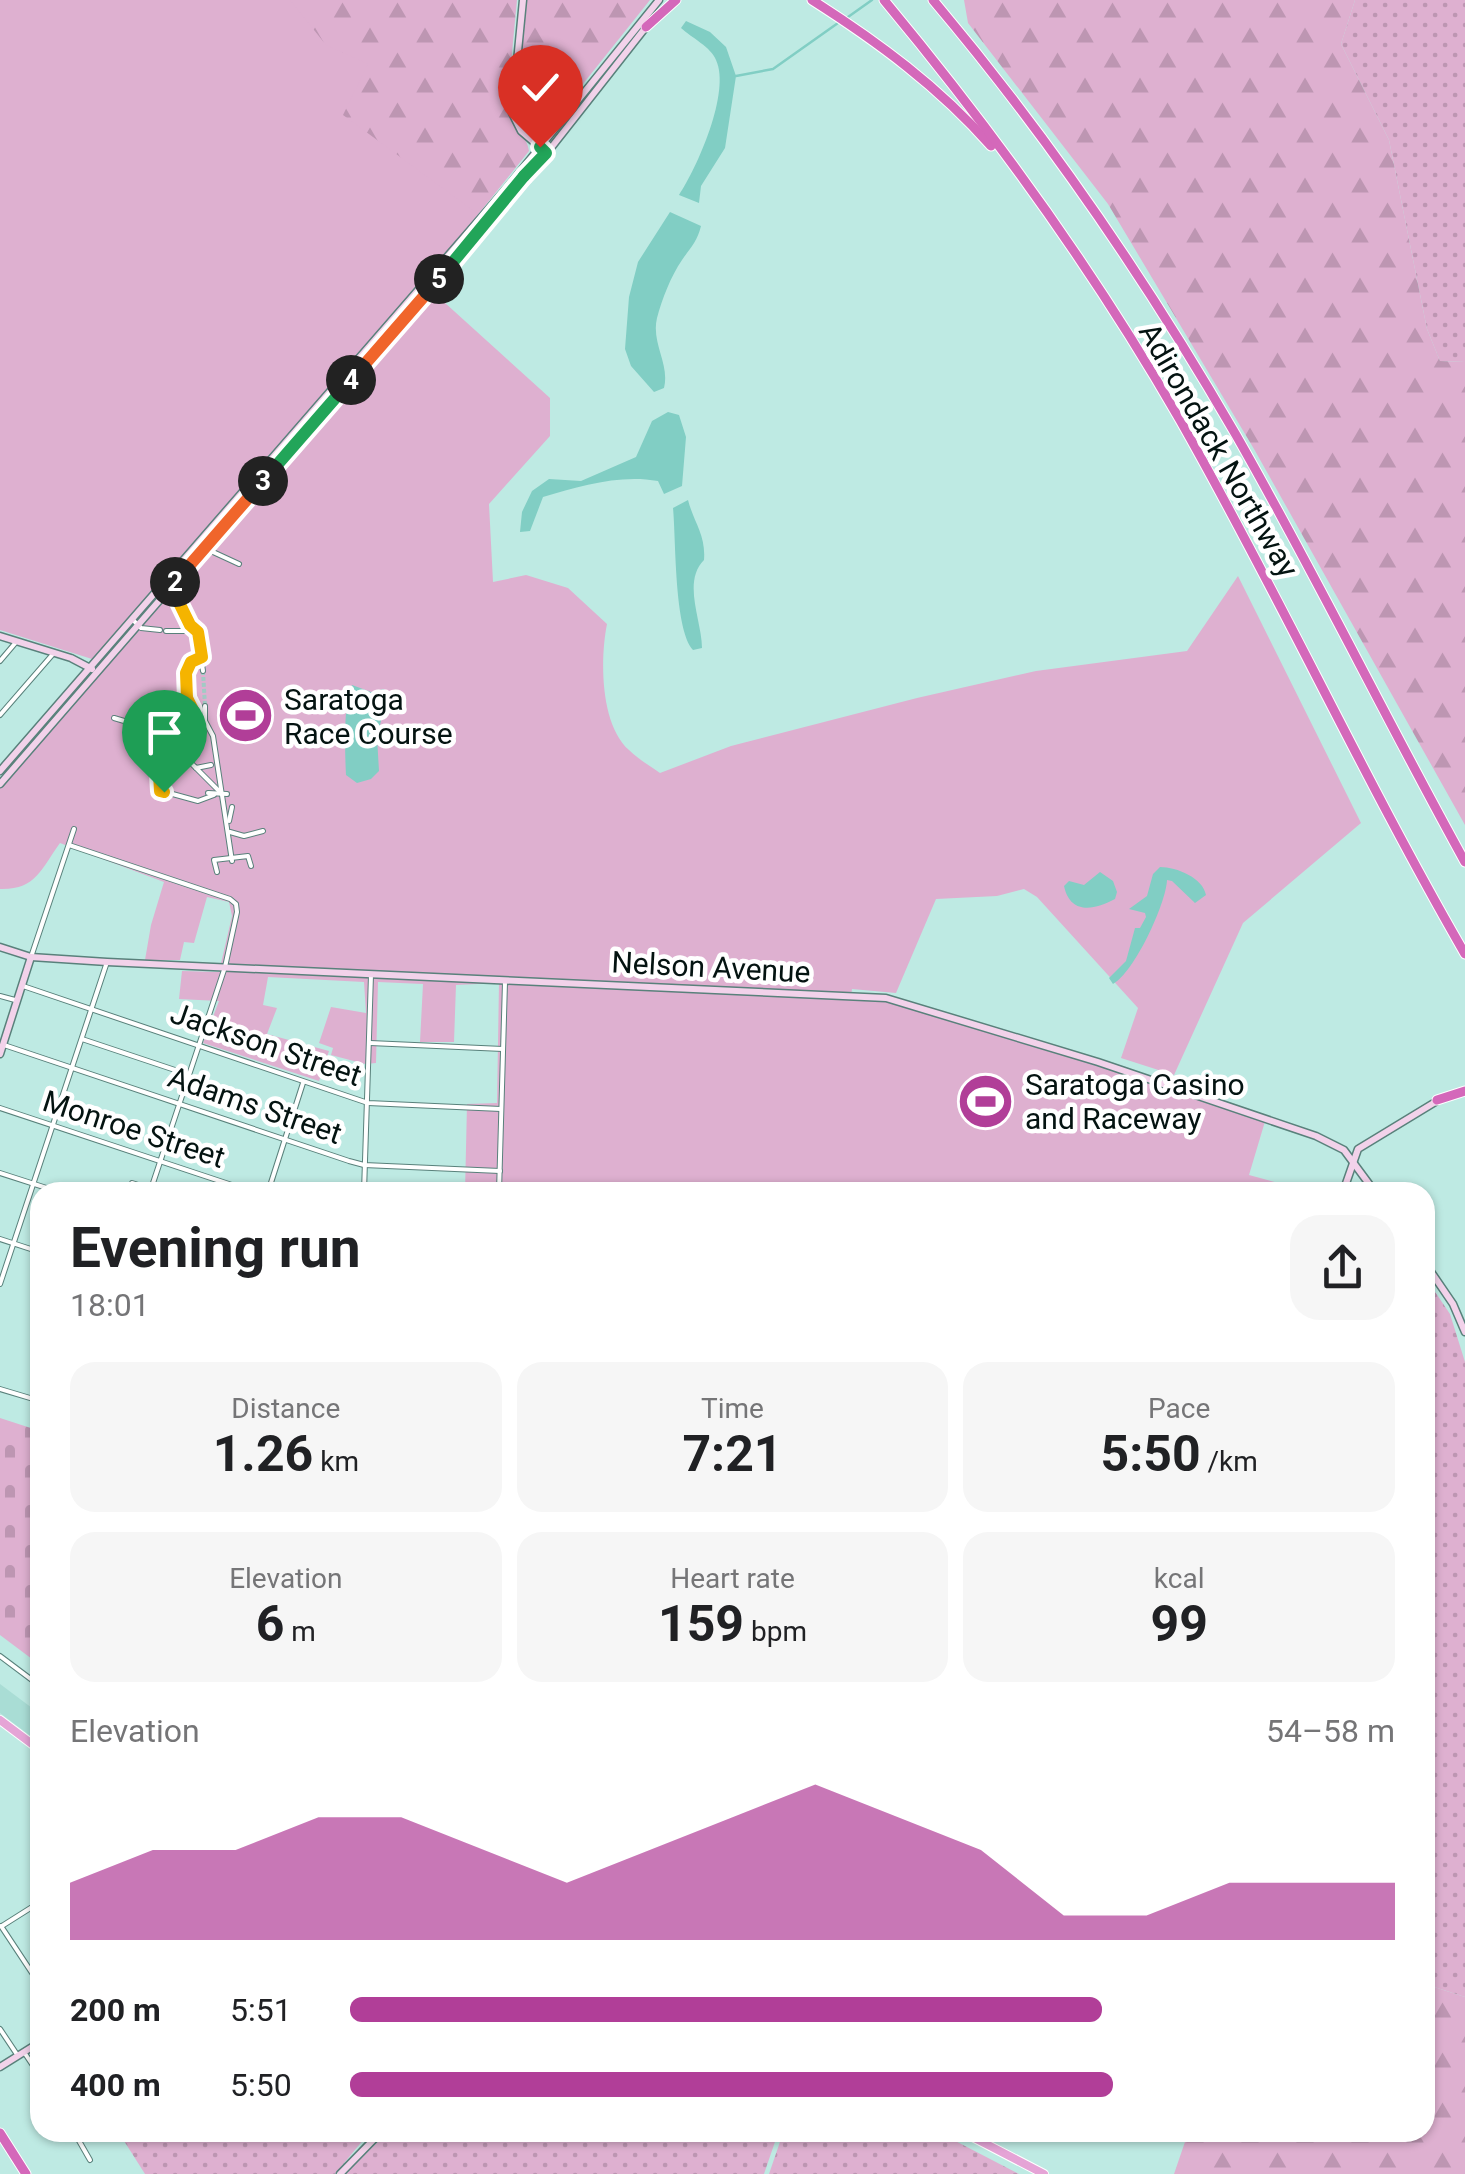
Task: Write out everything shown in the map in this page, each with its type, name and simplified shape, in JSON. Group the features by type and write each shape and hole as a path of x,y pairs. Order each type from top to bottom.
{"highway":[{"path":"646,28 673,0"},
{"path":"812,0 934,88 1027,187"},
{"name":"Adirondack Northway","path":"884,0 958,91 1027,187 1179,418 1465,954"},
{"name":"Adirondack Northway","path":"933,0 1018,104 1176,335 1247,455 1465,862"},
{"path":"1437,1100 1465,1089"},
{"path":"0,2133 26,2174"}],"main road":[{"path":"0,1720 30,1742"},
{"path":"982,2142 1044,2174"}],"street":[{"path":"523,0 512,112 521,131 543,150"},
{"path":"0,771 135,622 543,150 659,0"},
{"path":"135,622 171,586 646,28"},
{"path":"213,552 239,564"},
{"path":"171,586 190,625 201,631"},
{"path":"135,622 163,631 201,631"},
{"path":"201,631 202,671"},
{"path":"0,636 93,670"},
{"path":"0,661 17,641"},
{"path":"0,714 54,654"},
{"path":"192,722 186,673 191,662 202,657"},
{"path":"0,784 93,670"},
{"path":"205,706 205,721 214,736 225,794 232,859"},
{"path":"114,718 131,723 205,721"},
{"path":"156,722 160,791 198,801 211,794 225,794"},
{"path":"158,753 187,759 225,794"},
{"path":"196,768 211,765"},
{"path":"229,822 232,807"},
{"path":"0,1054 74,829"},
{"path":"230,832 242,836 260,831 260,840"},
{"path":"69,846 234,902 237,912 225,968 153,1182"},
{"path":"217,872 214,860 248,856 251,866"},
{"name":"Nelson Avenue","path":"0,946 32,957 108,962 903,1000 1298,1129 1337,1145 1367,1182"},
{"path":"36,1182 108,962"},
{"path":"364,1182 371,975"},
{"path":"499,1182 506,980"},
{"name":"Jackson Street","path":"23,986 368,1103 501,1110"},
{"path":"0,996 18,1001"},
{"path":"82,1038 188,1074"},
{"path":"370,1043 503,1049"},
{"name":"Adams Street","path":"3,1045 364,1165 500,1171"},
{"path":"271,1182 304,1080"},
{"path":"1346,1182 1356,1152 1437,1100"},
{"name":"Monroe Street","path":"0,1108 223,1182"},
{"path":"0,1173 30,1182"},
{"path":"0,1284 30,1198"},
{"path":"0,1239 30,1249"},
{"path":"1435,1277 1465,1332"},
{"path":"0,1389 30,1398"},
{"path":"0,1656 30,1678"},
{"path":"30,1907 0,1927 30,1970"},
{"path":"0,2029 30,2065"},
{"path":"0,2067 30,2048"},
{"path":"80,2142 90,2160"},
{"path":"340,2174 370,2142"}],"shaded area":[{"path":"0,1684 30,1706 30,1736 0,1713"}],"green space":[{"name":"Saratoga Race Course","path":"0,0 290,0 326,45 368,64 343,115 478,214 423,283 550,398 550,436 489,504 493,582 526,575 568,588 607,624 603,672 612,724 629,750 660,773 731,746 917,698 1036,671 1187,651 1238,576 1361,823 1243,923 1174,1075 1121,1058 1138,1008 1037,897 1024,889 997,896 936,899 896,993 852,989 851,997 903,1000 1266,1118 1249,1175 1275,1182 465,1182 467,1104 497,1103 499,983 456,985 454,1042 420,1042 423,984 378,982 376,1063 365,1064 331,1055 333,1048 319,1043 331,1007 366,1013 364,982 268,977 263,1005 277,1008 267,1034 329,1051 319,1081 203,1043 219,1001 179,999 182,971 219,972 232,916 229,902 207,897 194,943 184,942 180,960 145,960 164,882 60,843 30,882 0,889 0,788 104,668 92,659 0,630"},
{"path":"275,0 517,0 507,105 529,151 423,283"},
{"path":"525,0 650,0 543,134 537,136 519,121 515,102"},
{"path":"964,0 1355,0 1341,44 1389,140 1427,329 1440,361 1465,362 1465,825 1254,449 1108,204 968,23"},
{"path":"1355,0 1465,0 1465,362 1440,361 1427,329 1389,140 1341,44"},
{"path":"1435,1292 1450,1314 1465,1362 1465,1997 1435,1987"},
{"path":"0,1418 30,1428 30,1658 0,1635"},
{"path":"1435,1987 1465,1997 1465,2174 1174,2174 1185,2142 1435,2142"},
{"path":"125,2142 362,2142 335,2174 145,2174"},
{"path":"378,2142 775,2142 764,2174 345,2174"},
{"path":"780,2142 957,2142 1019,2174 769,2174"}],"water":[{"path":"686,21 710,32 726,47 736,76 725,148 701,186 699,203 679,195 710,129 719,74 710,51 681,28"},
{"path":"670,212 701,226 659,311 656,336 665,379 664,388 654,392 631,366 625,349 629,297 638,262"},
{"path":"668,412 679,415 686,437 682,486 664,494 658,481 629,479 557,493 543,497 530,531 520,532 522,512 532,491 549,479 581,481 636,457 652,421"},
{"path":"688,500 704,551 704,560 694,579 702,648 693,650 679,604 673,508"},
{"path":"352,685 371,692 384,689 387,697 377,737 379,771 371,779 357,783 346,775 346,716"},
{"path":"1160,867 1188,875 1200,883 1206,895 1195,903 1167,880 1148,937 1113,984 1109,978 1126,961 1135,928 1140,928 1146,917 1145,913 1129,909 1147,896 1153,874"},
{"path":"1100,872 1113,881 1115,899 1091,908 1071,902 1064,886 1069,881 1084,885"}],"waterway":[{"path":"848,17 872,0"},
{"path":"736,76 773,69 838,23"}],"tunnel":[{"path":"203,671 205,706"}],"place":[{"name":"Saratoga Race Course","path":"245,716"},
{"name":"Saratoga Casino and Raceway","path":"986,1101"}],"route":[{"path":"164,792 160,791 156,722 192,722 186,673 191,662 202,657 198,632 190,625 171,586 546,153 540,147"}]}
